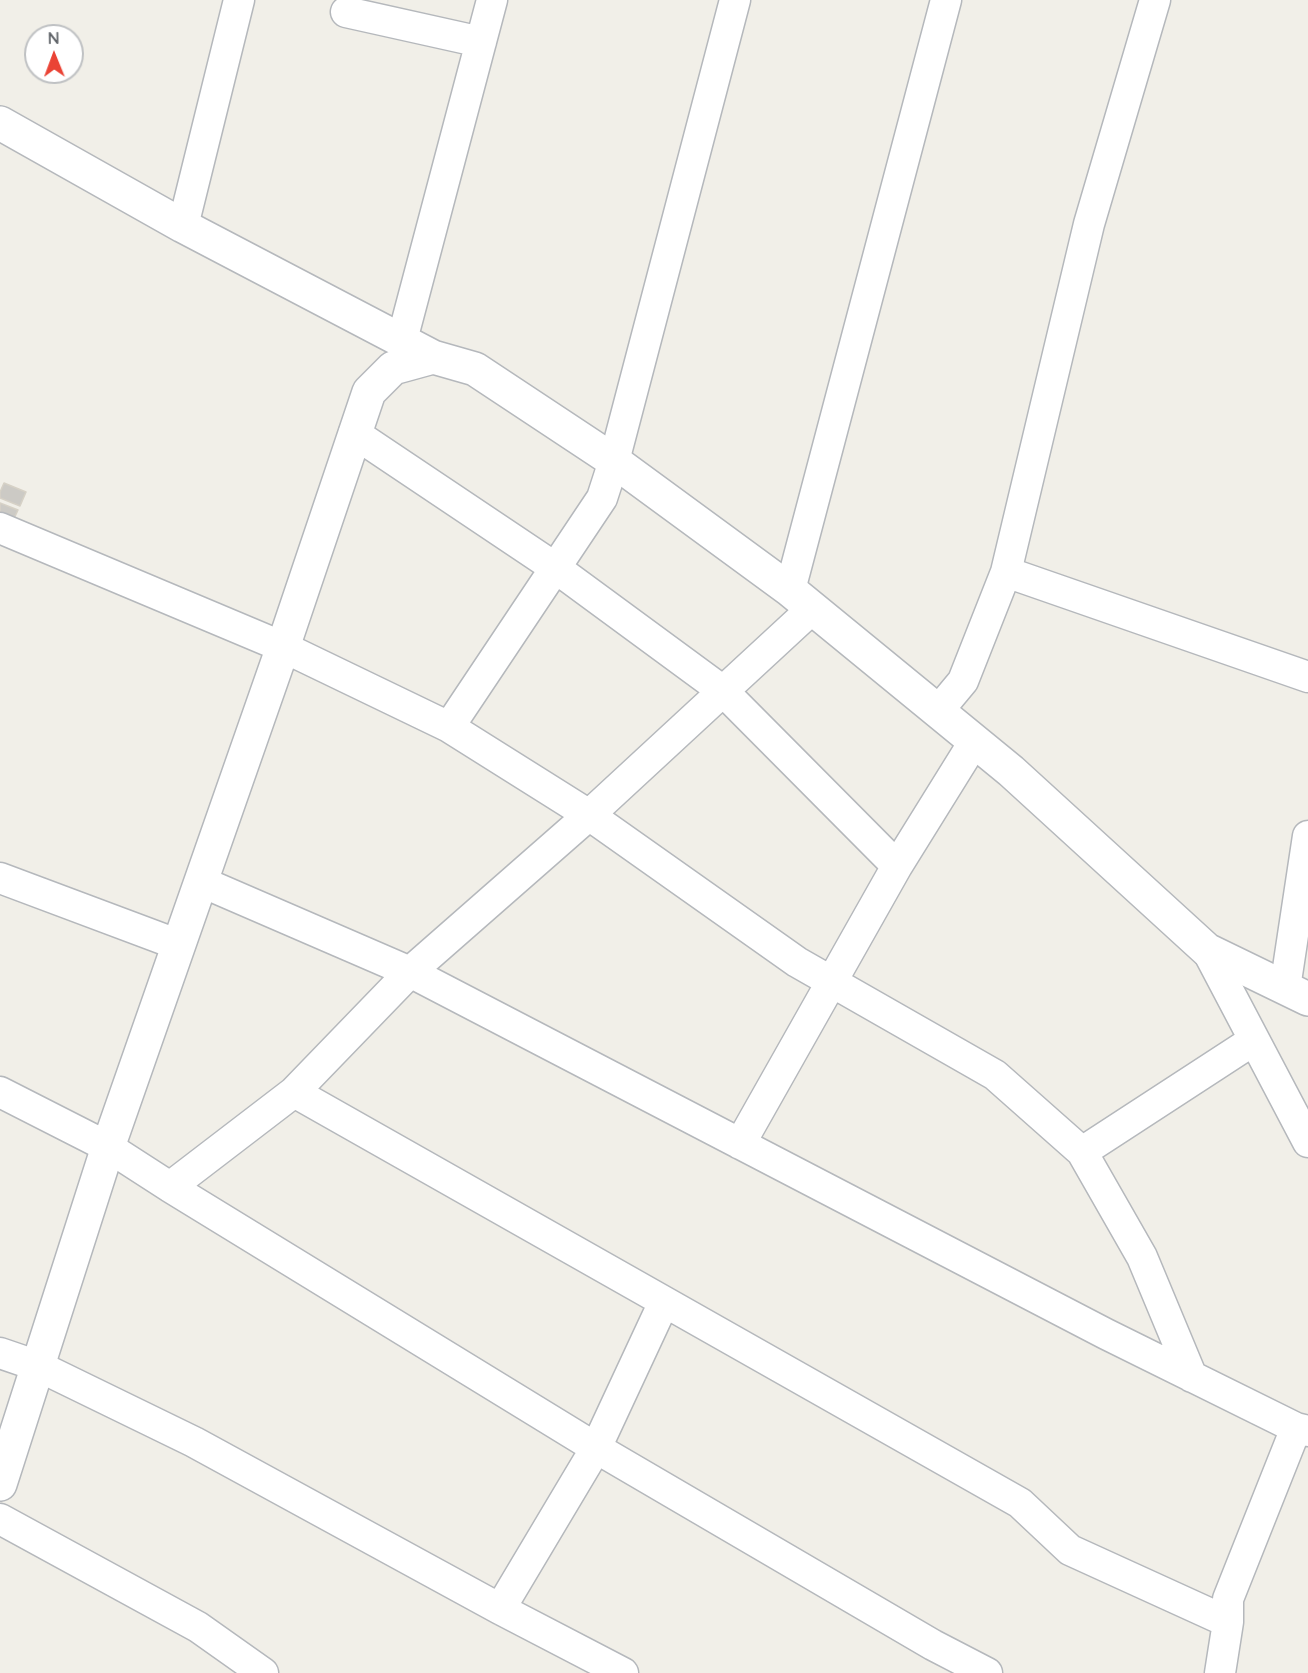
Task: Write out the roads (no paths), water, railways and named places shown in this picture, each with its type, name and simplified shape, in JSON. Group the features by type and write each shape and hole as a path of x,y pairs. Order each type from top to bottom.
{"street":[{"path":"183,226 239,0"},
{"path":"402,340 492,0"},
{"path":"449,727 602,498 614,461 735,0"},
{"path":"170,1187 294,1092 410,972 589,816 723,691 801,599 946,0"},
{"path":"938,711 963,681 1006,572 1089,224 1155,0"},
{"path":"346,12 481,42"},
{"path":"0,123 183,226 433,357 475,369 614,461 801,599 1011,771 1207,950 1296,994 1308,836"},
{"path":"0,1484 108,1147 202,882 369,392 393,368 433,357"},
{"path":"354,434 556,568 723,691 897,866"},
{"path":"0,528 283,647 449,727 589,816 797,962 995,1075 1083,1152 1142,1257 1192,1377"},
{"path":"1006,572 1308,677"},
{"path":"740,1144 897,866 974,742"},
{"path":"0,878 179,945"},
{"path":"202,882 410,972 1095,1329 1302,1430 1228,1599 1228,1622 1220,1673"},
{"path":"1207,950 1308,1142"},
{"path":"1083,1152 1254,1040"},
{"path":"0,1092 108,1147 597,1448 933,1645 987,1673"},
{"path":"294,1092 1020,1503 1070,1550 1228,1622"},
{"path":"500,1610 597,1448 664,1302"},
{"path":"0,1353 38,1366 194,1442 500,1610 623,1673"},
{"path":"0,1519 198,1627 262,1673"}]}
